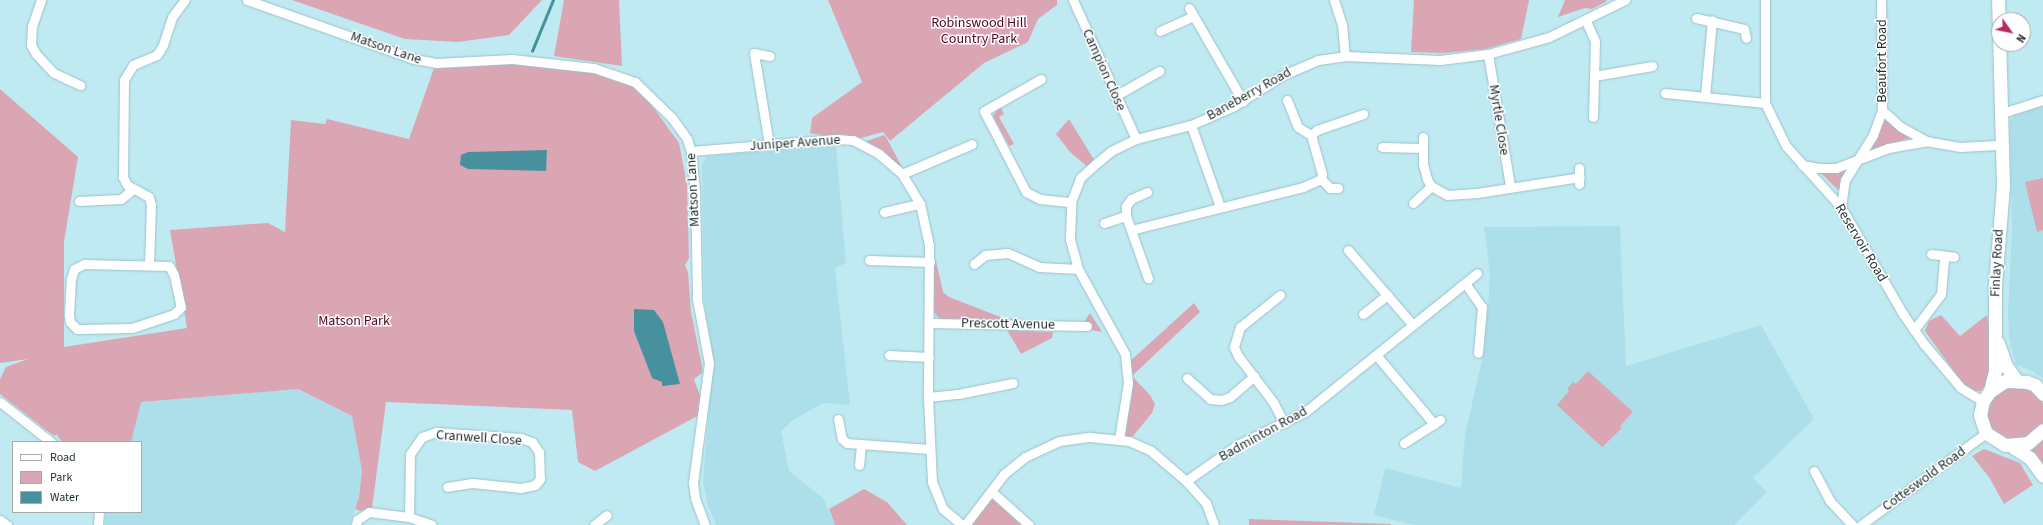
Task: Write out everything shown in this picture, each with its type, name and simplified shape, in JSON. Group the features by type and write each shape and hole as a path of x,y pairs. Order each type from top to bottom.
{"highway":[{"path":"1998,0 2001,196"},
{"path":"1999,114 1996,144 1998,187 2001,196"},
{"name":"Finlay Road","path":"1986,433 1980,415 1995,370 1995,285 2001,196"},
{"name":"Finlay Road","path":"1995,330 2006,366 2016,380"},
{"path":"1986,396 2005,381 2016,380 2040,388"},
{"path":"2013,447 2028,444 2043,430"},
{"path":"1986,433 1995,441 2013,447 2030,458 2043,476"}],"street":[{"path":"40,0 32,26 31,45 46,67 80,85"},
{"path":"149,264 151,205 148,197 127,186 123,177 124,80 133,65 157,55 163,45 168,25 185,0"},
{"name":"Matson Lane","path":"247,0 414,60 436,63 512,59 601,70 635,82 647,92 672,118 687,139 691,151 695,191 697,299 709,363 693,483 695,498 705,525"},
{"name":"Campion Close","path":"1073,0 1115,96 1136,139"},
{"path":"1334,0 1342,24 1345,56"},
{"name":"Baneberry Road","path":"1119,438 1128,383 1125,354 1078,269 1070,239 1071,202 1080,178 1111,151 1136,139 1191,125 1243,101 1299,67 1318,60 1345,56 1428,60 1488,54 1530,44 1586,20 1625,0"},
{"name":"Reservoir Road","path":"1765,0 1765,104 1786,146 1842,208 1914,330 1960,388 1986,396"},
{"name":"Beaufort Road","path":"1842,208 1845,180 1873,135 1882,110 1881,0"},
{"path":"1160,32 1191,12 1243,101"},
{"path":"1696,18 1712,20 1744,28 1746,38"},
{"path":"1586,20 1595,41 1593,117"},
{"path":"1705,96 1712,20"},
{"path":"769,144 758,87 754,54 770,56"},
{"name":"Myrtle Close","path":"1488,54 1510,186"},
{"path":"1594,76 1652,66"},
{"path":"1115,96 1159,72"},
{"path":"1042,79 984,111 1026,192 1040,199 1071,202"},
{"path":"67,90 71,80"},
{"path":"1664,94 1705,96 1765,104"},
{"path":"1132,230 1303,187 1320,179 1322,174 1311,135 1298,127 1287,100"},
{"path":"1999,114 2043,100"},
{"path":"1882,110 1901,127 1926,141 1960,147 1996,144"},
{"path":"1311,135 1317,130 1363,114"},
{"path":"1191,125 1220,207"},
{"path":"1423,137 1423,164 1431,186 1447,195 1458,195 1580,176"},
{"name":"Juniper Avenue","path":"691,151 838,138 853,140 879,154 902,174 920,204 929,245 928,396 929,449 932,482 937,500 949,515 962,525"},
{"path":"1801,164 1812,168 1833,168 1888,148 1926,141"},
{"path":"902,174 972,144"},
{"path":"1382,146 1422,148"},
{"path":"1320,179 1330,188 1338,188"},
{"path":"1413,203 1431,186"},
{"path":"79,201 121,199 133,190"},
{"path":"1147,192 1131,199 1126,206 1126,216 1148,278"},
{"path":"884,212 920,204"},
{"path":"1104,223 1126,216"},
{"path":"1348,250 1413,325"},
{"path":"974,264 985,255 1008,253 1039,267 1078,269"},
{"path":"1931,254 1954,257"},
{"path":"1914,330 1941,294 1944,256"},
{"path":"869,260 930,262"},
{"path":"149,264 169,266 172,270 181,307 179,311 132,328 81,330 73,326 69,315 71,279 78,265 149,264"},
{"name":"Badminton Road","path":"1186,481 1237,445 1305,412 1377,356 1477,273"},
{"path":"1465,283 1482,307 1478,353"},
{"path":"1280,295 1240,327 1236,336 1234,347 1238,356 1254,376 1284,422"},
{"path":"1363,314 1387,295"},
{"name":"Prescott Avenue","path":"929,323 1088,326"},
{"path":"889,355 929,357"},
{"path":"1377,356 1437,422 1404,443"},
{"path":"1187,378 1210,399 1221,400 1230,397 1254,376"},
{"path":"928,396 958,394 1013,383"},
{"path":"0,402 50,441"},
{"path":"838,418 842,438 847,443 929,449"},
{"name":"Cranwell Close","path":"409,517 410,454 422,437 436,432 521,438 532,442 539,452 540,479 535,485 521,488 472,483 447,487"},
{"name":"Cotteswold Road","path":"1861,525 1986,433"},
{"path":"965,525 991,491 1013,466 1046,445 1072,438 1119,438 1151,451 1186,481 1206,503 1214,525"},
{"path":"858,465 861,445"},
{"path":"1814,471 1830,501 1852,525"},
{"path":"991,491 1029,525"},
{"path":"356,525 357,520 369,512 409,517 432,525"},
{"path":"98,525 99,513"},
{"path":"598,524 607,515"},
{"path":"0,520 7,525"}],"shaded area":[{"path":"2043,105 2043,379 2032,371 2016,365 2009,338 2008,311 2012,233 2010,121 2015,115"},
{"path":"836,146 846,263 835,268 850,405 823,403 793,420 781,431 789,471 823,498 835,525 716,525 708,506 703,482 713,359 704,299 702,165 707,156"},
{"path":"1620,226 1626,366 1761,325 1814,419 1753,478 1767,492 1734,525 1414,525 1374,515 1385,468 1461,488 1465,435 1483,355 1488,308 1490,273 1484,227"},
{"path":"298,389 352,416 362,471 359,498 350,525 105,525 106,513 142,513 142,441 131,441 140,402"}],"green space":[{"path":"292,0 542,0 509,35 458,42 405,39"},
{"path":"564,0 619,0 622,66 554,56"},
{"name":"Robinswood Hill Country Park","path":"828,0 1057,0 1057,5 1038,19 1028,42 984,63 890,141 883,132 853,140 810,133 812,118 862,82"},
{"path":"1414,0 1529,0 1521,39 1485,49 1444,53 1411,52"},
{"path":"1565,0 1607,1 1592,9 1585,8 1558,17"},
{"name":"Matson Park","path":"512,61 576,67 627,83 645,96 679,143 687,185 689,258 685,265 688,272 691,312 702,366 702,373 694,379 704,407 703,413 595,471 578,462 572,410 386,402 372,508 360,511 355,509 359,498 362,471 352,416 298,389 141,402 131,441 61,441 56,434 55,436 50,433 0,394 0,379 6,367 28,359 0,363 0,89 78,157 64,242 64,347 187,328 170,230 268,223 285,232 291,120 325,124 327,119 409,139 434,68"},
{"path":"1000,106 1004,114 999,117 1014,144 1009,146 993,116"},
{"path":"1069,119 1096,163 1090,169 1070,152 1056,134"},
{"path":"1884,119 1910,138 1870,150 1869,149"},
{"path":"884,135 886,137 902,167 864,142"},
{"path":"1844,170 1839,191 1820,172"},
{"path":"2043,178 2043,230 2037,232 2025,182"},
{"path":"933,259 936,261 943,292 949,297 1003,318 1031,321 942,319 938,317 932,310"},
{"path":"1194,303 1200,312 1132,376 1127,364"},
{"path":"1090,313 1102,332 1090,330 1084,322"},
{"path":"1941,315 1960,336 1987,315 1993,355 1992,377 1981,391 1975,391 1963,384 1925,331 1929,321"},
{"path":"1007,330 1053,332 1052,338 1021,354"},
{"path":"1588,371 1633,412 1620,426 1622,428 1602,447 1557,405 1569,391 1567,389 1573,382 1576,384"},
{"path":"1128,376 1132,376 1150,395 1155,404 1152,413 1129,441 1119,439"},
{"path":"2027,386 2043,403 2043,476 2010,442 1993,432 1988,423 1988,403 2001,388"},
{"path":"1984,449 2020,463 2033,485 2004,504 1989,477 1972,456"},
{"path":"864,489 887,502 907,525 835,525 829,509"},
{"path":"991,491 1029,525 965,525"},
{"path":"1249,519 1391,524 1391,525 1249,525"}],"water":[{"path":"547,150 546,171 468,169 460,165 461,155 468,152"},
{"path":"634,309 654,310 663,322 680,384 662,386 662,382 652,378 634,331"}],"waterway":[{"path":"532,51 553,0"}]}
